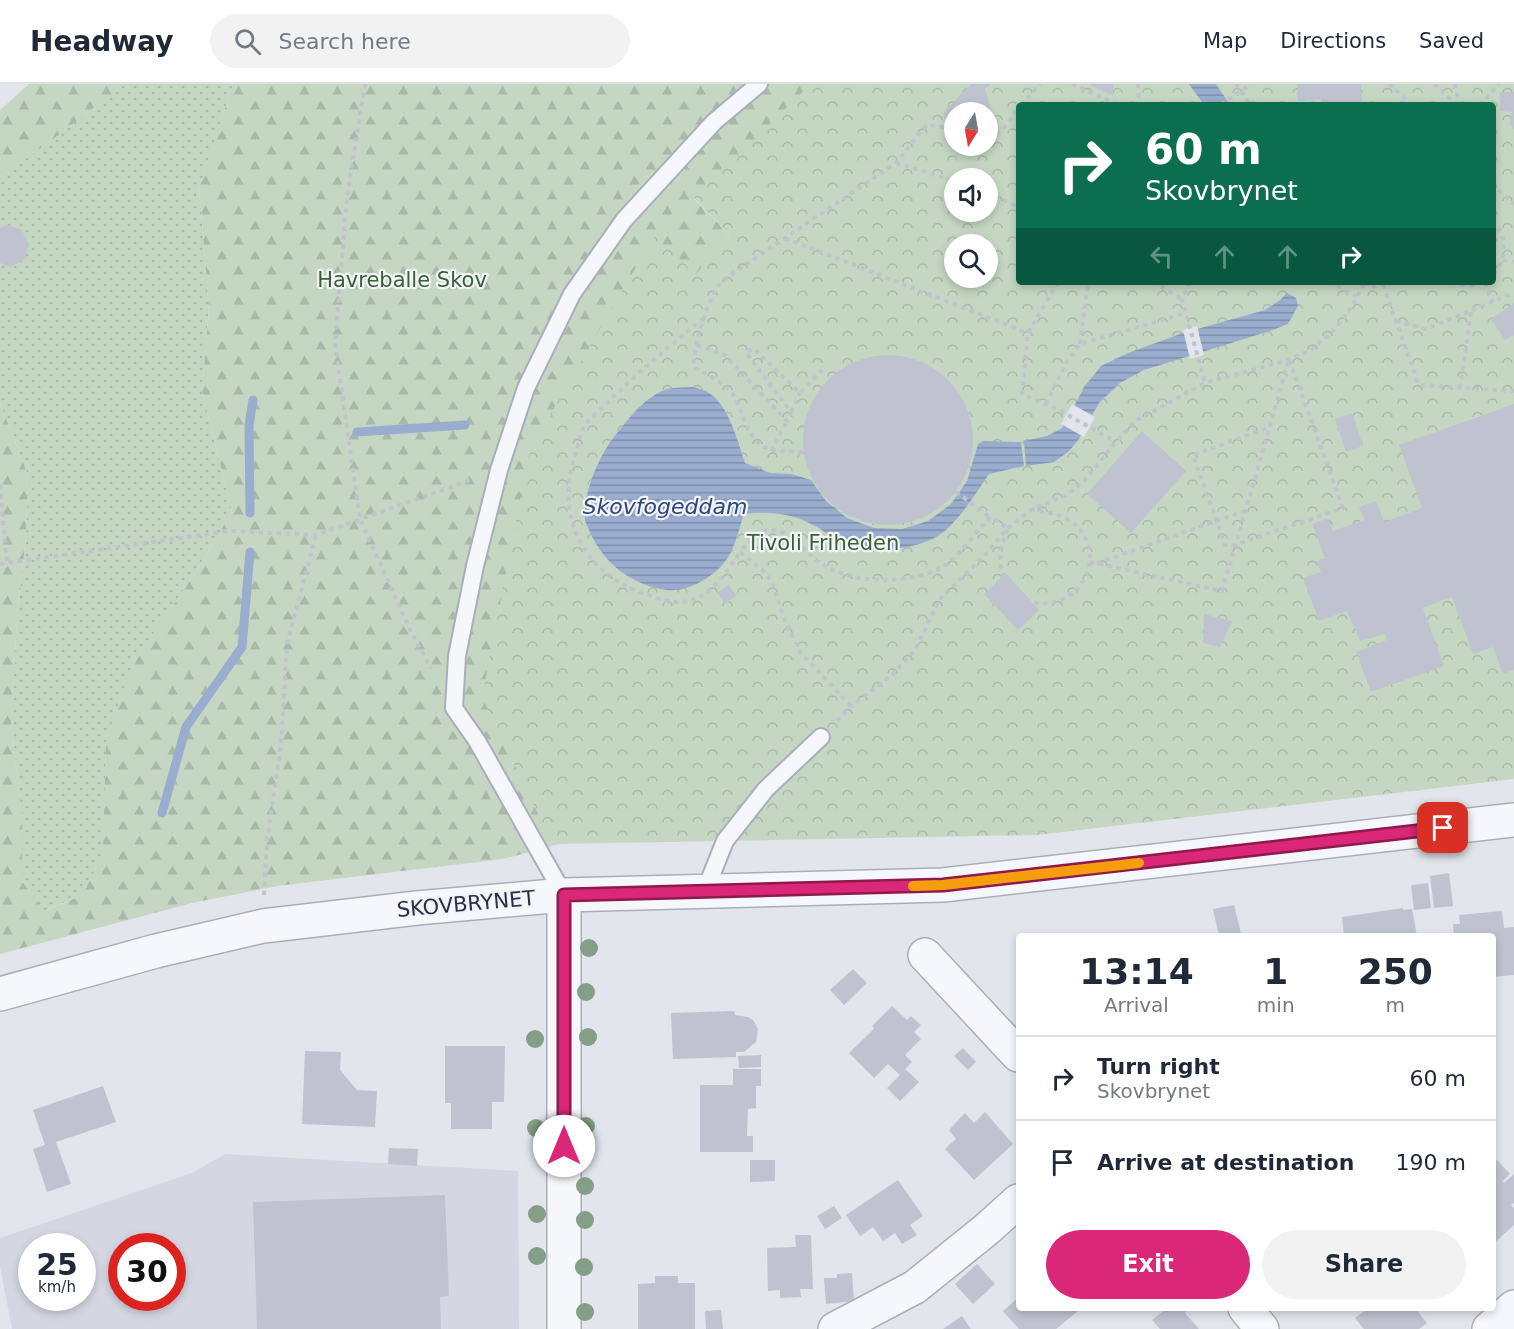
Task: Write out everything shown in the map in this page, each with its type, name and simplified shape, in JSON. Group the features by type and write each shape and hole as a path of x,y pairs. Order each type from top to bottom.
{"street":[{"name":"SKOVBRYNET","path":"0,994 156,951 263,926 417,908 564,895 943,885 1514,820"},
{"path":"564,895 564,1329"},
{"path":"925,955 1016,1053"},
{"path":"835,1329 915,1287 1016,1203"},
{"path":"1489,1329 1514,1307"},
{"path":"1247,1311 1262,1329"}],"lane":[{"path":"564,895 477,741 454,708 457,656 475,566 499,470 526,388 572,294 624,220 714,122 759,84"},
{"path":"705,891 725,841 766,789 821,737"}],"path":[{"path":"365,84 347,197 335,344 360,519 411,632 454,708"},
{"path":"1024,102 1040,84"},
{"path":"1072,84 1112,102"},
{"path":"1138,84 1139,102"},
{"path":"1236,84 1247,102"},
{"path":"1225,102 1251,84"},
{"path":"1389,84 1409,102"},
{"path":"1434,84 1455,102"},
{"path":"1455,84 1458,102"},
{"path":"1483,102 1499,84"},
{"path":"998,134 1016,112"},
{"path":"803,452 771,451 762,447 755,440 730,391 694,367 693,359 704,317 717,287 729,276 896,163 926,125 944,127"},
{"path":"896,163 944,178"},
{"path":"1496,188 1514,204"},
{"path":"998,197 1016,206"},
{"path":"1496,224 1503,237 1505,249 1503,260 1496,270"},
{"path":"785,238 1028,333"},
{"path":"1503,260 1514,262"},
{"path":"1056,285 1028,333 1022,394 1059,410 1116,442"},
{"path":"1046,405 1067,362 1080,344 1089,285"},
{"path":"1159,285 1182,299"},
{"path":"1189,285 1182,299 1205,383"},
{"path":"1335,285 1357,297"},
{"path":"821,737 851,706 892,675 915,650 939,600 983,557 1008,528 1032,509 1065,496 1084,481 1137,420 1205,383 1289,359 1311,350 1333,331 1363,285"},
{"path":"1371,285 1383,285 1419,385 1514,391"},
{"path":"1460,285 1476,285"},
{"path":"1485,285 1493,302"},
{"path":"1396,321 1426,329 1514,293"},
{"path":"1460,388 1471,311"},
{"path":"1080,344 1186,313"},
{"path":"704,317 635,374 585,426 572,465 568,498 572,527 586,553 600,568 620,583 640,593 664,600 681,603 699,598 721,579 755,535 767,530 788,535 822,564 849,576 899,579 921,576 947,564 990,517"},
{"path":"697,345 725,356 787,421"},
{"path":"791,412 746,353 753,348 800,393"},
{"path":"1090,562 1222,591 1289,359"},
{"path":"1270,427 1193,455 1225,545 1235,545 1343,508 1289,359"},
{"path":"771,451 800,393 822,370"},
{"path":"0,564 229,531 316,535 499,470"},
{"path":"0,485 7,563"},
{"path":"957,492 1008,528"},
{"path":"1008,528 1000,554 1000,568 1006,582 1027,600 1041,604 1069,597 1087,576 1090,562 1089,548 1084,535 1075,524 1063,516 1032,509"},
{"path":"1096,563 1245,511"},
{"path":"263,926 267,840 281,745 287,644 316,535"},
{"path":"740,552 766,573 800,652 851,706"}],"shaded area":[{"path":"225,1154 518,1171 519,1329 12,1329 0,1266 0,1238 192,1173"}],"green space":[{"path":"29,84 125,84 0,177 0,110"},
{"path":"125,84 233,84 199,187 209,309 202,391 232,512 190,581 135,660 106,739 104,852 83,895 43,911 22,881 22,819 11,719 18,606 26,538 28,475 0,403 0,177"},
{"name":"Havreballe Skov","path":"233,84 812,84 694,199 730,235 696,275 653,236 551,841 559,844 503,859 277,886 192,903 0,954 0,403 28,475 26,538 18,606 11,719 22,819 22,881 44,911 83,895 103,852 106,739 135,659 190,581 232,512 202,391 209,309 199,186"},
{"name":"Tivoli Friheden","path":"811,84 1514,84 1514,779 1037,835 559,844 551,841 482,697 530,449 654,236 696,274 730,235 694,198"}],"water":[{"path":"1189,84 1216,84 1228,102 1202,102"},
{"path":"1287,293 1296,298 1298,306 1288,324 1144,370 1120,383 1099,403 1079,439 1068,452 1054,462 1026,466 1024,441 1047,436 1062,428 1085,386 1101,366 1128,353 1183,333 1265,310"},
{"name":"Skovfogeddam","path":"692,387 706,391 720,404 731,423 745,463 770,473 792,474 811,480 826,501 847,518 874,528 902,529 928,521 951,504 967,481 978,444 983,441 1021,442 1024,466 989,474 964,510 947,529 923,543 908,547 876,549 861,547 831,537 818,527 789,516 771,513 744,514 730,553 712,575 682,589 654,588 631,578 603,554 585,520 586,498 605,450 638,408 657,393 674,388"}],"pier":[{"path":"1197,326 1204,355 1190,359 1183,330"},
{"path":"1072,404 1095,417 1084,437 1061,424"}],"building":[{"path":"971,84 989,84 989,87 985,88 989,102 954,102"},
{"path":"1089,84 1113,84 1113,93 1110,95"},
{"path":"1297,84 1361,84 1362,102 1322,102 1321,99 1298,101"},
{"path":"1500,92 1514,92 1514,129 1509,124 1512,112 1500,111"},
{"path":"7,225 22,230 29,245 24,260 10,267 0,263 0,228"},
{"path":"1514,303 1514,334 1505,340 1491,319"},
{"path":"888,355 905,356 921,361 948,380 967,407 972,423 972,457 967,473 948,500 921,519 905,524 888,525 871,524 855,519 828,500 809,473 804,457 803,440 804,423 809,407 828,380 855,361 871,356"},
{"path":"1514,404 1514,670 1503,674 1493,647 1473,654 1452,597 1423,608 1444,666 1371,692 1356,652 1387,640 1385,634 1360,641 1347,611 1319,621 1303,578 1321,572 1317,561 1325,558 1312,524 1328,518 1333,531 1364,520 1359,507 1376,501 1384,522 1422,508 1399,445"},
{"path":"1352,413 1363,446 1346,452 1335,419"},
{"path":"1142,431 1186,471 1131,533 1087,494"},
{"path":"1006,573 1039,610 1018,630 984,594"},
{"path":"729,584 736,596 725,604 717,593"},
{"path":"1204,614 1232,621 1220,647 1203,643"},
{"path":"1449,873 1453,906 1434,908 1430,876"},
{"path":"1428,883 1431,908 1414,910 1411,885"},
{"path":"1234,905 1241,933 1218,933 1213,909"},
{"path":"1403,908 1403,910 1412,909 1416,933 1344,933 1342,917"},
{"path":"1502,911 1504,928 1514,927 1514,975 1496,977 1496,933 1454,933 1453,924 1460,924 1459,915"},
{"path":"853,969 867,983 844,1005 830,990"},
{"path":"892,1006 907,1020 911,1016 921,1025 914,1032 921,1039 905,1055 912,1062 905,1069 919,1082 900,1101 887,1088 900,1075 888,1064 874,1078 849,1053 874,1029 872,1026"},
{"path":"734,1011 735,1015 753,1020 758,1029 756,1042 744,1052 736,1052 736,1057 673,1059 671,1013"},
{"path":"445,1046 505,1046 504,1102 492,1102 492,1129 451,1129 451,1103 445,1103"},
{"path":"963,1048 976,1062 968,1070 954,1056"},
{"path":"305,1051 341,1052 340,1070 357,1090 377,1091 375,1127 302,1124"},
{"path":"761,1055 761,1067 739,1068 738,1056"},
{"path":"733,1069 761,1069 761,1086 756,1086 756,1108 748,1109 747,1136 753,1136 753,1152 700,1152 700,1085 733,1085"},
{"path":"103,1086 116,1122 56,1142 71,1184 47,1192 33,1149 45,1145 33,1110"},
{"path":"985,1112 1013,1144 974,1180 945,1149 956,1139 949,1130 965,1113 974,1123"},
{"path":"389,1148 418,1149 417,1166 388,1164"},
{"path":"750,1160 775,1160 775,1181 750,1182"},
{"path":"1496,1161 1510,1174 1503,1181 1504,1183 1514,1174 1514,1203 1511,1205 1514,1208 1514,1225 1496,1241"},
{"path":"898,1180 923,1216 910,1225 917,1235 902,1244 895,1233 883,1241 873,1227 860,1236 846,1215"},
{"path":"445,1195 449,1296 440,1297 441,1329 257,1329 253,1202"},
{"path":"834,1206 842,1218 825,1229 817,1216"},
{"path":"795,1235 811,1235 813,1289 800,1289 801,1297 780,1298 780,1290 768,1291 767,1248 796,1247"},
{"path":"977,1264 995,1284 973,1304 955,1284"},
{"path":"852,1273 854,1301 826,1304 824,1278 837,1278 837,1274"},
{"path":"655,1276 678,1276 678,1283 695,1283 695,1329 638,1329 638,1284 655,1283"},
{"path":"1016,1300 1016,1311 1078,1311 1056,1329 1019,1329 1003,1311"},
{"path":"721,1310 723,1329 706,1329 705,1311"},
{"path":"1163,1311 1185,1311 1199,1329 1160,1329 1152,1320"},
{"path":"1364,1311 1417,1311 1427,1323 1419,1329 1364,1329 1355,1318"},
{"path":"962,1316 971,1329 943,1329"}],"waterway":[{"path":"250,513 249,425 253,400"},
{"path":"357,432 465,425"},
{"path":"162,813 186,727 242,647 250,552"}],"slow traffic":[{"path":"913,886 943,885 1139,863"}],"route":[{"path":"564,1146 564,895 943,885 1443,828"}]}
